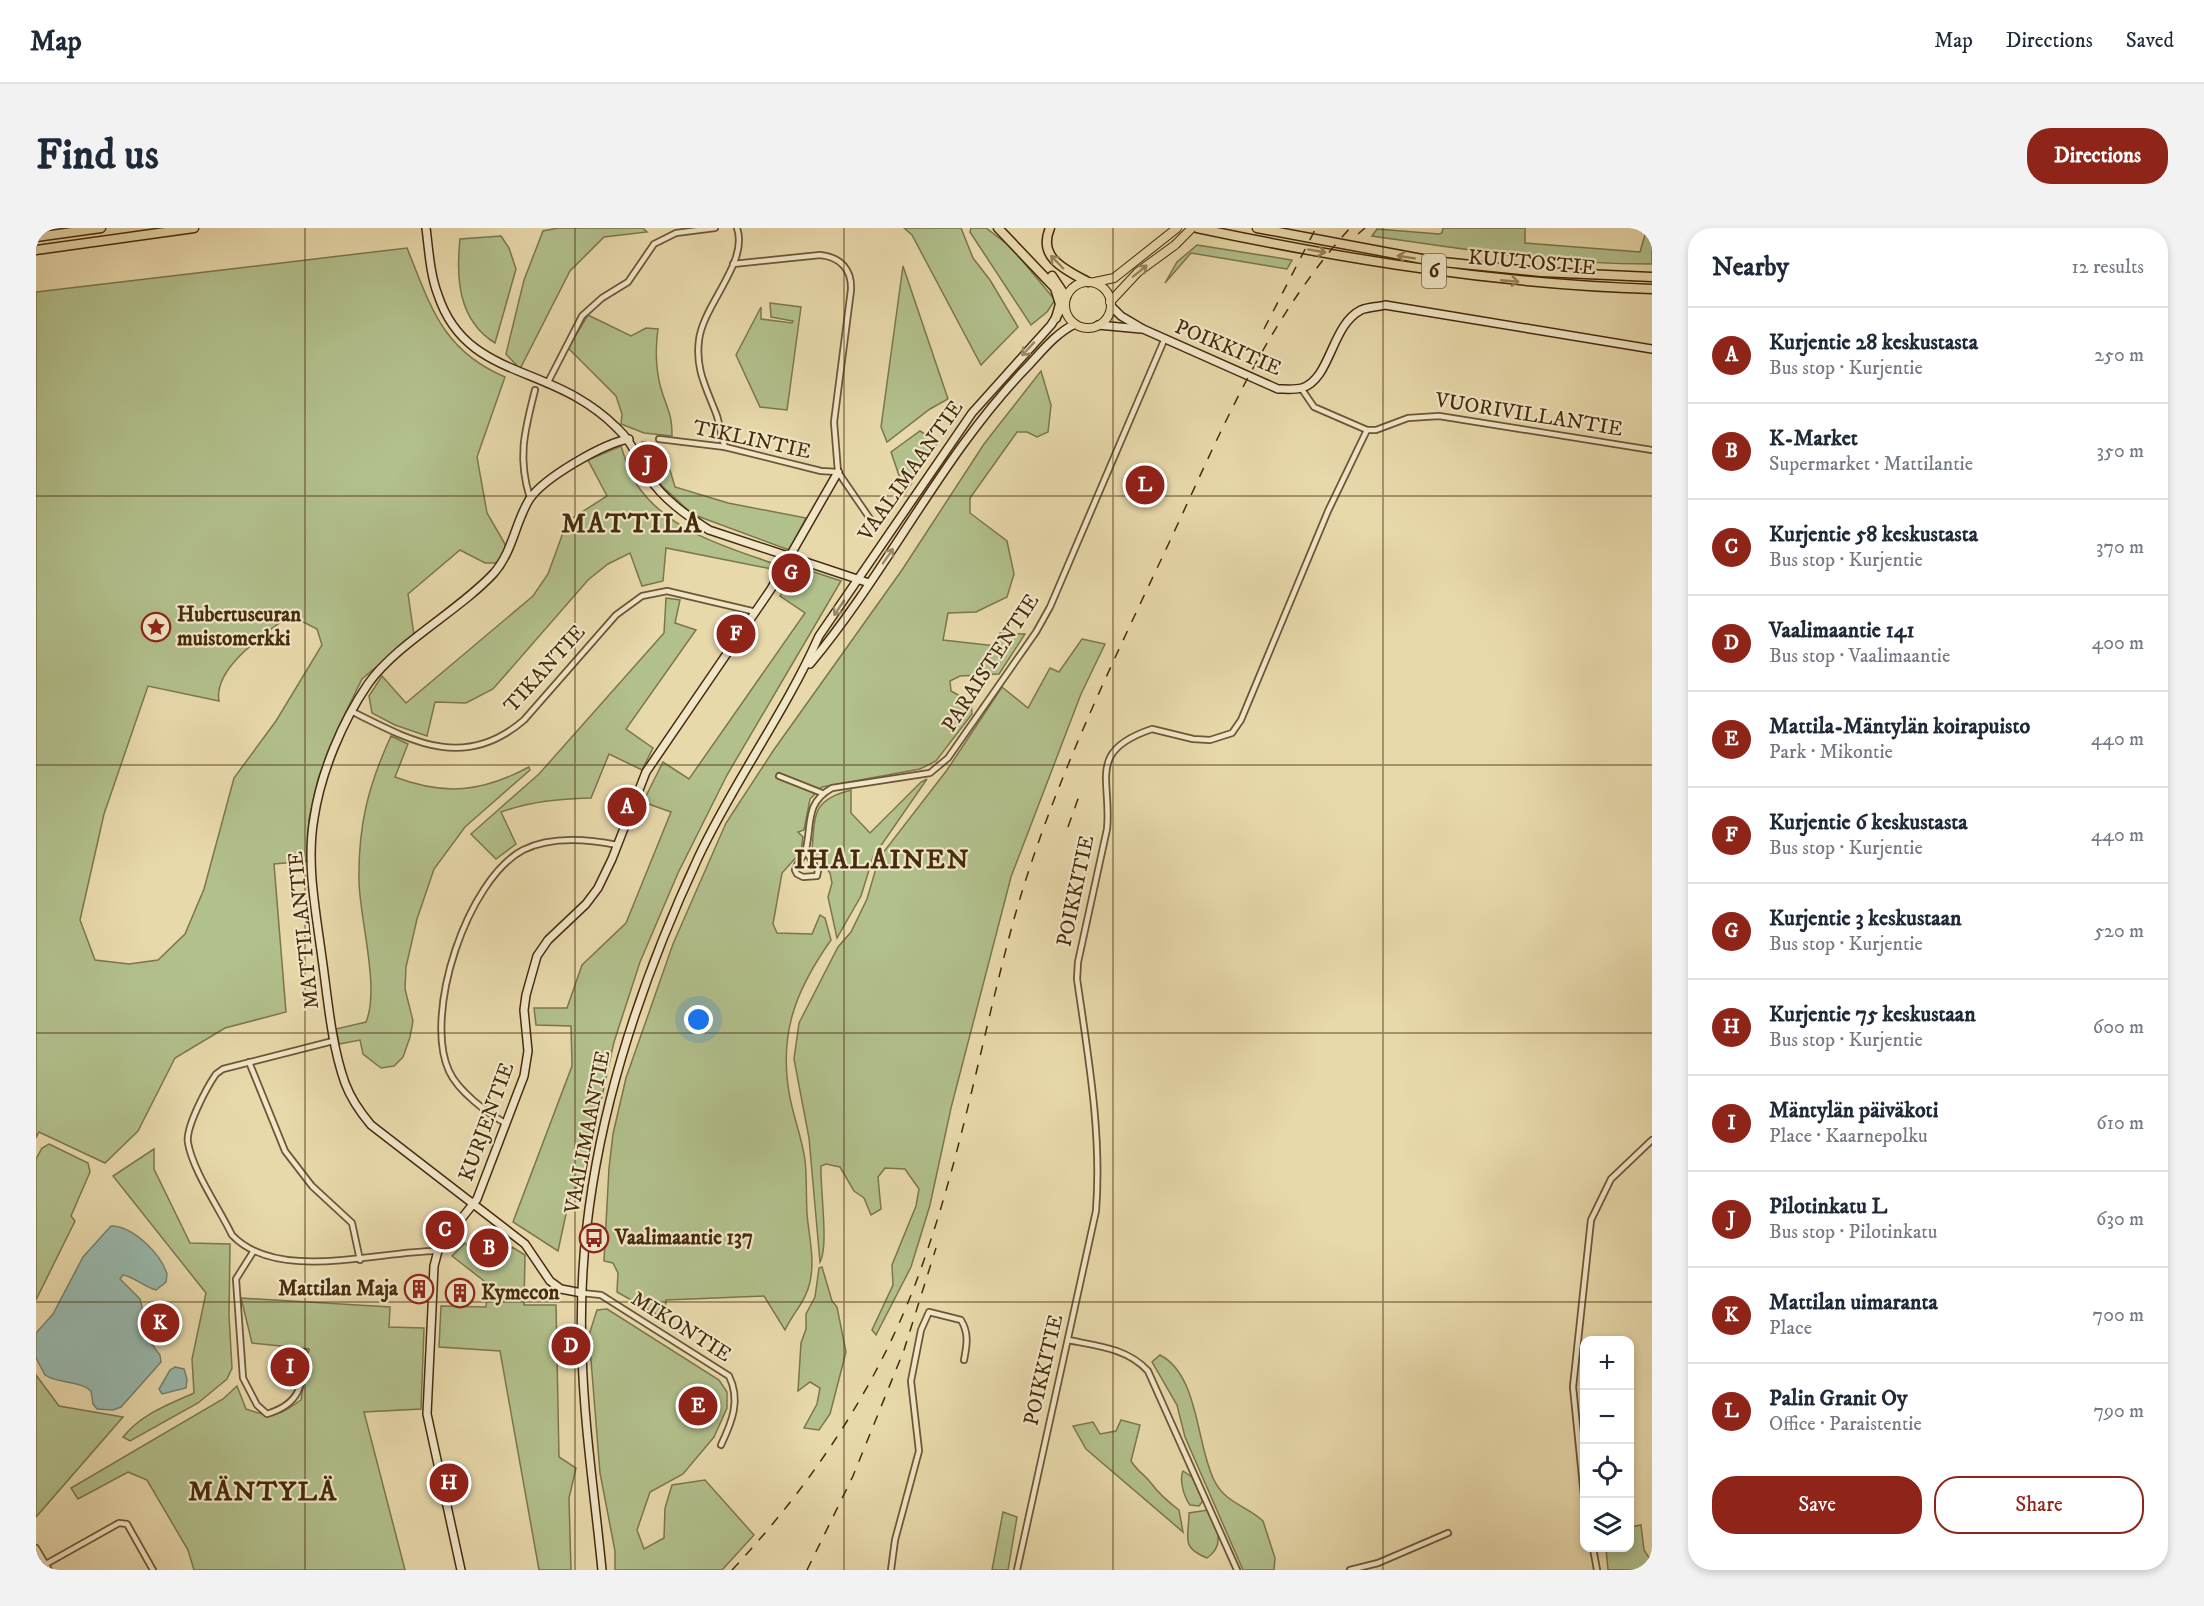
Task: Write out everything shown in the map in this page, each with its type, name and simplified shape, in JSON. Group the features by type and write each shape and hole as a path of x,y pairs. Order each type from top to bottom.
{"highway":[{"path":"36,237 101,228"},
{"path":"36,250 194,228"},
{"path":"998,228 1061,286 1065,300"},
{"path":"998,228 1055,288 1060,304 1056,318"},
{"path":"1050,228 1046,243 1052,259 1065,270 1091,282"},
{"path":"1190,228 1218,232"},
{"name":"KUUTOSTIE","path":"1197,228 1402,267 1484,279 1652,289"},
{"name":"KUUTOSTIE","path":"1257,228 1370,251 1484,267 1652,277"},
{"path":"1275,228 1370,251"}],"main road":[{"path":"1177,228 1114,278 1075,286 1065,300 1068,317 1075,324 1088,328 1098,325 1107,317 1111,304 1138,272 1175,245 1190,228"},
{"path":"1091,282 1107,292 1111,304"}],"street":[{"path":"426,228 433,280 438,298 451,321 468,342 490,359 547,384 591,407 629,439 648,477 664,496 686,515 709,530 869,583"},
{"path":"547,384 582,316 596,303 628,282 654,244 676,232 715,228"},
{"path":"725,447 717,417 702,384 698,359 701,328 734,264 738,231"},
{"path":"734,264 820,255 831,256 846,268 852,279 834,422 838,472 873,523"},
{"name":"VAALIMAANTIE","path":"804,671 819,636 972,413 1056,318 1065,300"},
{"name":"POIKKITIE","path":"1017,1570 1096,1211 1098,1185 1094,1097 1077,979 1078,962 1107,829 1104,776 1108,761 1116,750 1152,729 1193,740 1210,741 1232,733 1241,720 1262,674 1328,511 1367,430 1314,407 1304,387 1278,389 1143,329 1121,316 1111,304"},
{"path":"1304,387 1323,366 1348,321 1362,310 1385,305 1652,349"},
{"name":"VAALIMAANTIE","path":"602,1570 582,1353 582,1293 590,1208 605,1115 624,1044 656,953 720,816 804,671 994,405 1046,347 1075,324"},
{"name":"POIKKITIE","path":"1098,325 1143,329"},
{"name":"PARAISTENTIE","path":"822,793 832,788 930,772 948,758 1036,632 1050,607 1165,338"},
{"path":"530,498 524,474 522,446 535,390"},
{"name":"VUORIVILLANTIE","path":"1367,430 1376,430 1408,418 1439,416 1652,450"},
{"name":"MATTILANTIE","path":"582,1293 561,1289 550,1281 525,1244 371,1125 352,1099 333,1041 316,912 311,846 314,818 324,775 370,681 493,574 512,546 530,498 557,474 583,458 629,439"},
{"name":"TIKLINTIE","path":"659,439 725,447 821,471 838,472"},
{"name":"KURJENTIE","path":"436,1251 474,1205 527,1067 528,1039 524,1010 533,967 548,940 586,904 598,888 646,772 756,612 838,472"},
{"name":"TIKANTIE","path":"353,712 419,743 454,749 472,747 511,731 524,720 615,615 642,596 667,591 756,612"},
{"path":"779,776 822,793 814,801 809,812 806,851 795,870 802,877 817,876 818,871 806,851"},
{"path":"506,1123 456,1082 445,1062 444,999 447,978 460,934 485,887 499,870 524,850 550,842 574,840 617,845"},
{"path":"333,1041 249,1062 216,1074 189,1131 188,1141 194,1161 232,1235 253,1252 266,1257 339,1262 436,1251 427,1414 461,1570"},
{"path":"249,1062 285,1150 312,1186 352,1223 360,1260"},
{"path":"1580,1456 1573,1387 1591,1220 1611,1179 1652,1140"},
{"path":"253,1252 236,1279 242,1367 249,1393 267,1414 285,1408 295,1397 302,1385 304,1352"},
{"name":"MIKONTIE","path":"582,1293 601,1295 729,1376 735,1388 735,1405 733,1418 721,1445"},
{"path":"891,1570 895,1540 919,1451 910,1381 921,1330 928,1312 961,1320 966,1329 967,1345 964,1360"},
{"path":"1068,1340 1124,1352 1137,1359 1149,1371 1237,1570"},
{"path":"46,1564 119,1523 126,1524 135,1536 153,1570"},
{"path":"1350,1570 1378,1563 1449,1533"},
{"path":"36,1548 49,1570"},
{"path":"1594,1552 1597,1570"}],"green space":[{"path":"558,228 643,228 647,232 604,237 570,271 520,369 506,354 524,280 543,231"},
{"path":"904,228 961,228 973,258 990,280 1018,327 981,365 912,235"},
{"path":"971,228 986,228 1011,247 1055,300 1047,312 1031,325 970,232"},
{"path":"1443,228 1525,228 1525,243 1640,252 1647,228 1652,228 1652,264 1546,259 1372,236 1377,229 1439,234 1442,233"},
{"path":"501,236 509,248 516,269 495,343 473,323 467,310 460,283 459,254 460,239"},
{"path":"1197,245 1292,260 1287,269 1191,253 1165,283 1177,262"},
{"path":"407,248 441,325 466,354 505,377 477,457 487,513 505,544 504,557 495,563 485,563 460,550 408,594 414,635 362,679 339,726 318,779 309,819 307,861 274,864 286,1012 225,1028 175,1058 138,1131 105,1163 39,1132 36,1138 36,292","holes":["290,615 317,629 322,645 276,721 234,778 204,889 185,934 158,960 129,964 95,960 80,920 104,814 148,686 219,701 219,688 233,664 256,641"]},
{"path":"903,266 948,399 930,409 887,442 881,427"},
{"path":"770,303 801,307 787,410 760,407 736,355 761,307 761,319 792,323 793,321 771,317"},
{"path":"588,315 631,336 646,328 658,329 656,354 658,371 671,419 672,436 644,433 621,424 622,414 616,396 568,348"},
{"path":"1041,371 1051,405 1048,432 1037,437 1027,432 1017,432 970,498 970,513 1007,541 1014,574 1007,597 976,612 948,613 943,640 996,646 1000,633 1025,634 999,674 960,676 950,681 951,691 971,702 972,714 936,761 920,769 822,787 810,799 804,830 798,832 803,837 801,852 782,873 773,924 777,933 812,934 820,915 825,918 831,940 818,959 799,996 792,1014 786,1054 790,1098 805,1160 807,1214 812,1256 808,1289 785,1330 764,1296 666,1300 665,1319 617,1292 618,1273 613,1263 604,1261 613,1134 626,1078 673,944 726,823 773,751 902,570 984,444"},
{"path":"920,431 938,442 905,493 891,452"},
{"path":"642,442 650,443 661,452 675,487 728,503 806,518 789,550 692,514 661,485"},
{"path":"621,446 634,481 650,501 666,515 683,527 721,545 780,566 777,570 666,548 663,581 642,586 630,553 608,564 588,580 493,689 466,703 435,702 427,736 395,725 372,713 369,696 382,676 406,703 533,596 548,574 564,530 571,519 607,496 588,460"},
{"path":"799,567 841,581 727,775 678,873 640,962 614,1042 585,1173 569,1200 558,1251 513,1222 572,1066 571,1026 536,1025 534,1008 567,1008 582,965 626,923 671,812 643,802 663,762 689,779 805,613 780,596"},
{"path":"666,598 680,600 675,623 696,630 626,729 653,748 642,770 609,754 591,798 546,801 501,812 516,844 496,859 471,834 539,774 664,633"},
{"path":"1082,639 1105,644 1081,694 1011,877 951,1108 930,1205 911,1267 876,1335 872,1330 893,1285 892,1265 916,1206 919,1189 905,1169 885,1168 878,1177 881,1209 871,1215 864,1198 854,1191 840,1167 826,1164 821,1166 824,1244 820,1262 809,1138 794,1059 799,1023 838,947 851,932 867,899 879,858 947,770 1002,687 1028,708 1050,668 1059,672"},
{"path":"391,736 408,744 395,777 413,783 447,789 463,788 495,782 529,767 530,770 465,827 434,869 417,919 406,967 405,989 413,1021 410,1037 403,1057 394,1066 381,1068 363,1054 360,1040 339,1044 336,1029 366,1022 370,1008 370,973 359,882 360,843 371,789"},
{"path":"927,779 873,857 861,896 837,938 828,897 832,883 830,873 812,850 818,810 829,799 851,790 851,813 870,833 921,782"},
{"path":"49,1144 88,1163 90,1172 71,1216 75,1221 36,1300 36,1159 42,1148"},
{"path":"154,1149 154,1169 190,1243 230,1244 229,1315 232,1368 227,1379 198,1403 130,1441 123,1437 138,1422 194,1393 192,1359 206,1293 113,1176"},
{"path":"465,1243 494,1266 512,1247 525,1255 524,1305 556,1305 559,1457 576,1468 569,1498 571,1570 539,1570 500,1351 439,1347 441,1306 486,1307 488,1284 452,1256"},
{"path":"822,1267 832,1301 837,1307 846,1352 830,1414 819,1430 804,1428 817,1404 820,1388 810,1382 798,1391 801,1343 806,1329 806,1314 815,1297 819,1268"},
{"path":"241,1298 390,1307 389,1327 424,1328 421,1409 364,1412 405,1570 194,1570 188,1550 147,1480 128,1472 78,1499 71,1488 223,1399 237,1386 246,1409 263,1414 281,1413 301,1400 309,1349 252,1343"},
{"path":"607,1309 719,1380 727,1392 727,1408 714,1437 683,1474 650,1492 637,1530 644,1549 664,1538 665,1508 672,1485 705,1480 754,1535 722,1570 615,1570 615,1551 600,1473 589,1335 597,1310"},
{"path":"1160,1355 1173,1365 1189,1394 1214,1480 1224,1494 1263,1521 1275,1558 1274,1570 1243,1570 1185,1437 1177,1405 1152,1362"},
{"path":"36,1375 59,1406 123,1417 36,1517"},
{"path":"1121,1420 1140,1425 1131,1461 1160,1494 1179,1510 1183,1532 1086,1449 1073,1426 1093,1422 1100,1434 1116,1431"},
{"path":"1183,1471 1192,1477 1203,1501 1199,1506 1190,1505 1186,1498 1182,1484"},
{"path":"1208,1510 1217,1529 1218,1542 1213,1553 1207,1558 1189,1546 1188,1535 1189,1513"},
{"path":"1003,1512 1017,1517 1008,1570 992,1570"},
{"path":"1641,1525 1644,1550 1652,1562 1652,1570 1608,1570 1606,1552 1634,1552 1634,1526"}],"water":[{"path":"111,1226 128,1231 145,1242 159,1258 167,1274 166,1282 156,1290 127,1276 123,1275 120,1279 140,1299 150,1342 160,1355 161,1362 121,1407 113,1410 97,1409 93,1404 91,1391 86,1388 45,1375 36,1358 36,1333 53,1314 83,1257"},
{"path":"175,1367 184,1369 187,1379 186,1388 162,1394 159,1389 170,1370"}],"railway":[{"path":"1264,329 1316,228"},
{"path":"732,1570 763,1536 819,1463 868,1386 889,1345 908,1303 938,1218 1014,919 1029,870 1083,729 1247,379 1293,301 1350,228"},
{"path":"1358,234 1365,228"},
{"path":"1068,827 1079,796"},
{"path":"807,1570 853,1476 904,1350 936,1248"}],"place":[{"name":"Pilotinkatu L","path":"648,464"},
{"name":"Palin Granit Oy","path":"1145,485"},
{"name":"Kurjentie 3 keskustaan","path":"791,573"},
{"name":"Hubertuseuran muistomerkki","path":"156,627"},
{"name":"Kurjentie 6 keskustasta","path":"736,634"},
{"name":"Kurjentie 28 keskustasta","path":"627,807"},
{"name":"Kurjentie 58 keskustasta","path":"445,1230"},
{"name":"Vaalimaantie 137","path":"594,1238"},
{"name":"K-Market","path":"489,1248"},
{"name":"Mattilan Maja","path":"419,1289"},
{"name":"Kymecon","path":"460,1293"},
{"name":"Mattilan uimaranta","path":"160,1323"},
{"name":"Vaalimaantie 141","path":"571,1346"},
{"name":"Mäntylän päiväkoti","path":"290,1367"},
{"name":"Mattila-Mäntylän koirapuisto","path":"698,1406"},
{"name":"Kurjentie 75 keskustaan","path":"449,1483"}],"district":[{"name":"MATTILA","path":"632,524"},
{"name":"IHALAINEN","path":"882,860"},
{"name":"MÄNTYLÄ","path":"263,1492"}]}
